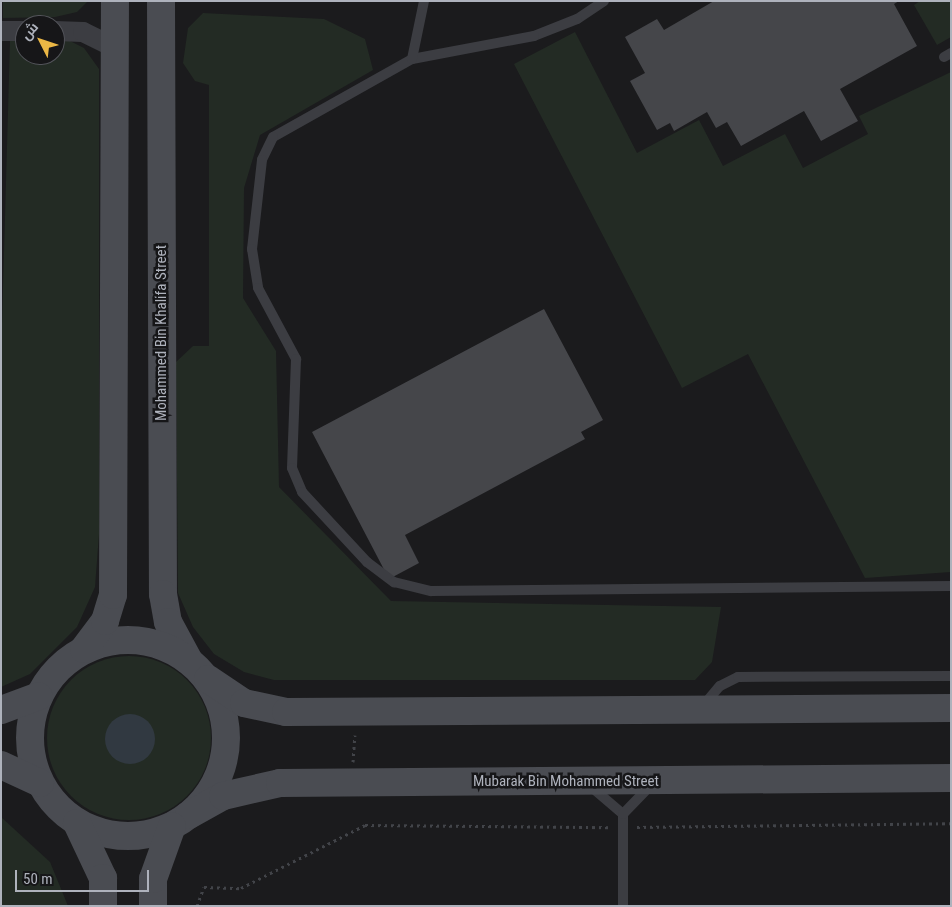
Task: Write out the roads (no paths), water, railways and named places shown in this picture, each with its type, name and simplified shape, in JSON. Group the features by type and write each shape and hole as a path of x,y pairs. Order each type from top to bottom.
{"main road":[{"name":"Mohammed Bin Khalifa Street","path":"161,1 163,594 168,622 188,659"},
{"path":"103,906 103,878 77,823 56,805 40,783 31,755 30,725 39,696 56,672 84,649 105,621 114,595 115,8"},
{"path":"84,649 110,640 138,639 164,645 188,659 208,679 231,696 271,710 364,712 951,708"},
{"path":"153,906 153,879 180,821 215,785 225,759 227,731 221,703 208,679"},
{"path":"1,710 39,696"},
{"path":"1,765 40,783"},
{"name":"Mubarak Bin Mohammed Street","path":"77,823 108,834 140,836 180,821 223,796 260,786 354,783 951,778"}],"street":[{"path":"83,32 115,8"},
{"path":"1,31 15,31"},
{"path":"65,31 83,32 114,47"}],"lane":[{"path":"412,59 424,1"},
{"path":"604,1 577,19 534,36 412,59 273,137 262,160 256,198 252,249 258,288 296,359 292,468 302,492 367,562 394,582 431,591 951,586"},
{"path":"699,710 720,686 738,677 951,676"},
{"path":"622,814 654,781"},
{"path":"585,782 622,814 624,906"}]}
